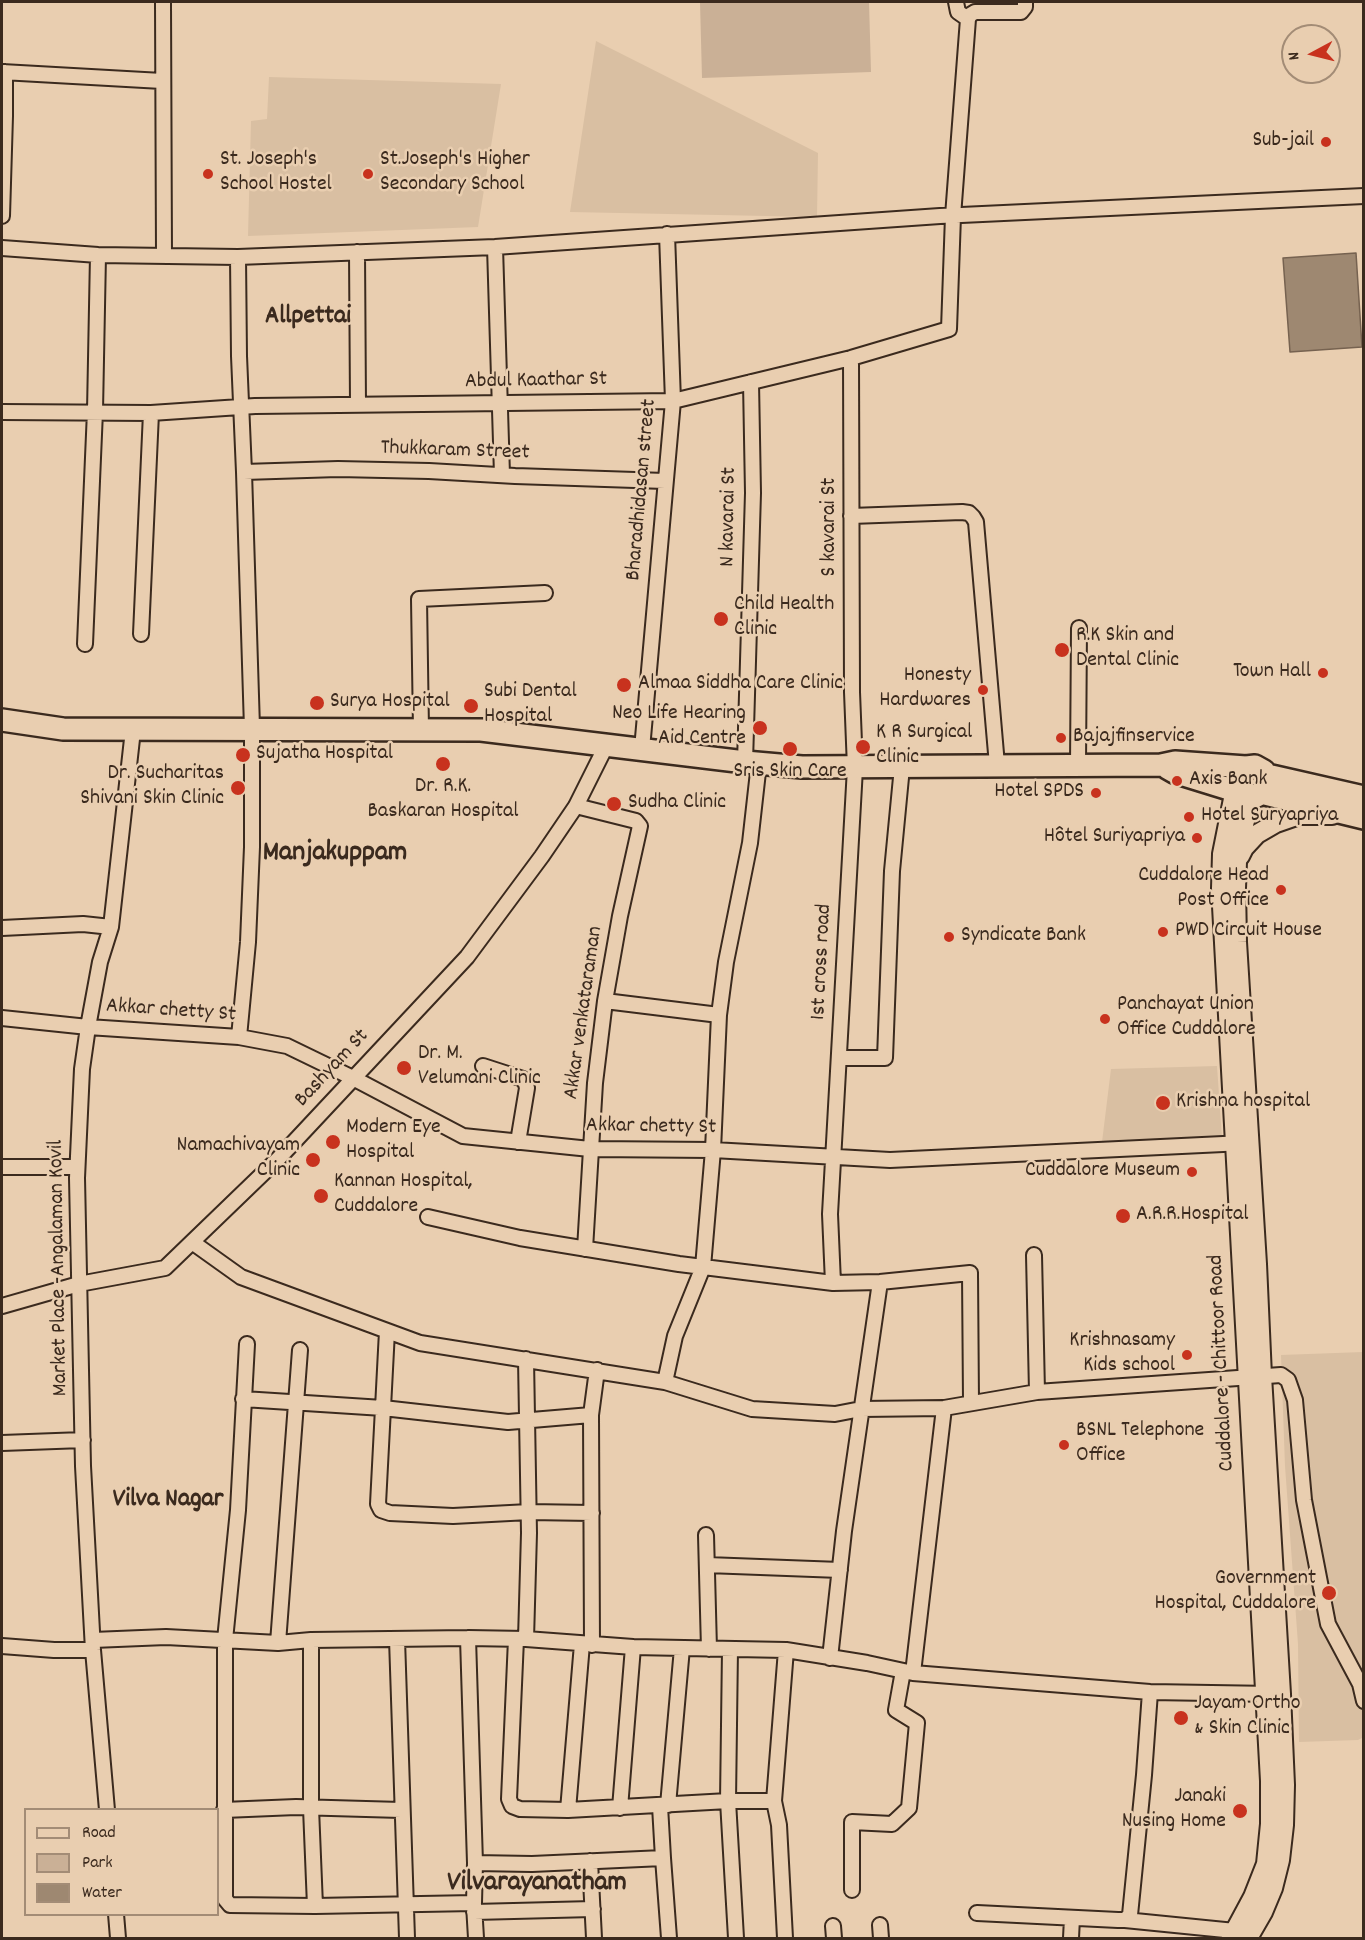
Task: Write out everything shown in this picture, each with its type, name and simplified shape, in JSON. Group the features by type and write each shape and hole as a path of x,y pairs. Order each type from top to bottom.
{"highway":[{"path":"2,720 63,729 481,730 752,763 855,768 1161,765 1175,762 1248,785 1360,810"},
{"path":"1161,765 1174,772 1205,782 1248,785"}],"main road":[{"path":"1205,782 1213,790 1220,803 1229,858 1244,848 1257,834 1276,823 1299,815 1360,810"},
{"name":"Cuddalore - Chittoor Road","path":"1241,1936 1266,1864 1270,1824 1273,1694 1242,1143 1221,899 1248,785"}],"street":[{"path":"163,2 164,256"},
{"path":"956,2 958,12 969,19"},
{"path":"953,216 970,15 975,12 1021,12 1025,7 1025,2"},
{"path":"2,216 5,116 3,72 162,81"},
{"path":"2,248 98,255 238,257 495,247 953,216 1364,196"},
{"name":"Abdul Kaathar St","path":"2,412 151,413 240,407 673,401 851,358 949,329 953,216"},
{"name":"Bharadhidasan street","path":"642,749 673,401 667,234"},
{"path":"495,247 502,475"},
{"path":"357,252 358,405"},
{"path":"85,644 95,411 98,255"},
{"path":"238,257 240,407 252,728 252,891 239,1037"},
{"name":"S kavarai St","path":"851,358 852,692 855,768"},
{"name":"N kavarai St","path":"665,1382 675,1336 703,1268 713,1150 719,1015 726,962 750,843 752,382"},
{"path":"141,634 151,413"},
{"name":"Thukkaram Street","path":"244,472 361,469 665,481"},
{"path":"851,516 962,512 969,513 976,522 997,765"},
{"path":"422,730 419,599 545,593"},
{"path":"1078,765 1079,628"},
{"name":"Market Place -Angalaman Kovil","path":"107,1808 93,1645 83,1440 77,1167 82,1069 100,962 111,927 133,730"},
{"name":"Bashyam St","path":"2,1306 79,1284 165,1268 278,1159 467,957 576,806 607,744"},
{"path":"839,1058 885,1058 892,871 902,767"},
{"name":"1st cross road","path":"833,1283 830,1214 855,768"},
{"name":"Akkar venkataraman","path":"576,806 636,821 640,826 620,916 605,1001 595,1083 585,1249"},
{"path":"2,928 83,924 111,927"},
{"path":"605,1001 719,1015"},
{"name":"Akkar chetty St","path":"2,1018 239,1037 287,1046 354,1078 463,1136 518,1142 590,1149 713,1150 890,1160 1242,1143"},
{"path":"483,1066 523,1079 526,1084 518,1142"},
{"path":"2,1167 77,1167"},
{"path":"428,1217 500,1234 585,1249 703,1268 833,1283 880,1282 970,1273 971,1402"},
{"path":"192,1242 242,1277 420,1343 665,1382 752,1409 835,1414 861,1409 944,1408 1037,1392 1281,1375 1288,1380 1295,1400 1304,1500 1328,1624 1360,1684 1364,1701"},
{"path":"1034,1255 1037,1392"},
{"path":"830,1658 861,1409 880,1282"},
{"path":"387,1331 378,1504 381,1510 390,1513 453,1516 529,1512 592,1513"},
{"path":"247,1344 238,1510 225,1640 225,1899 230,1905 404,1904 592,1909"},
{"path":"278,1643 300,1350"},
{"path":"526,1359 529,1512 509,1799 512,1806 520,1809 568,1810 728,1801 774,1801"},
{"path":"568,1810 587,1645 592,1513 591,1415 597,1370"},
{"path":"243,1399 383,1408 508,1422 591,1415"},
{"path":"852,1890 852,1822 892,1824 909,1808 917,1723 896,1710 908,1672 944,1408"},
{"path":"2,1443 83,1440"},
{"path":"706,1535 709,1649"},
{"path":"707,1565 840,1570"},
{"path":"2,1646 54,1650 144,1636 278,1643 311,1640 521,1639 633,1647 786,1650 908,1672 1150,1692 1273,1694"},
{"path":"468,1638 476,1938"},
{"path":"397,1639 404,1904 407,1938"},
{"path":"311,1640 311,1808 315,1906"},
{"path":"620,1808 633,1647"},
{"path":"669,1938 663,1858 664,1805 682,1648"},
{"path":"730,1649 728,1801 736,1938"},
{"path":"785,1938 779,1825 774,1801 786,1650"},
{"path":"1125,1920 1130,1915 1132,1907 1150,1692"},
{"path":"224,1810 311,1808 401,1810"},
{"path":"475,1863 532,1864 663,1858"},
{"path":"590,1861 594,1938"},
{"path":"977,1913 1125,1920 1241,1936"},
{"path":"116,1916 118,1938"},
{"path":"1071,1938 1072,1918"}],"shaded area":[{"name":"St.Joseph's Higher Secondary School","path":"596,41 818,153 817,217 570,212"},
{"name":"St.Joseph's Higher Secondary School","path":"269,77 501,84 478,227 248,236 251,121 267,119"},
{"name":"Krishna hospital","path":"1217,1066 1222,1138 1102,1142 1111,1069"},
{"name":"Government Hospital, Cuddalore","path":"1363,1352 1364,1737 1358,1740 1299,1742 1298,1644 1285,1466 1281,1355"}],"green space":[{"path":"700,2 869,2 871,72 702,78"}],"water":[{"path":"1356,253 1362,347 1290,352 1283,258"}],"place":[{"name":"Sub-jail","path":"1326,142"},
{"name":"St. Joseph's School Hostel","path":"208,174"},
{"name":"St.Joseph's Higher Secondary School","path":"368,174"},
{"name":"Child Health Clinic","path":"721,619"},
{"name":"R.K Skin and Dental Clinic","path":"1062,650"},
{"name":"Town Hall","path":"1323,673"},
{"name":"Almaa Siddha Care Clinic","path":"624,685"},
{"name":"Honesty Hardwares","path":"983,690"},
{"name":"Surya Hospital","path":"317,703"},
{"name":"Subi Dental Hospital","path":"471,706"},
{"name":"Neo Life Hearing Aid Centre","path":"760,728"},
{"name":"Bajajfinservice","path":"1061,738"},
{"name":"K R Surgical Clinic","path":"863,747"},
{"name":"Sris Skin Care","path":"790,749"},
{"name":"Sujatha Hospital","path":"243,755"},
{"name":"Dr. R.K. Baskaran Hospital","path":"443,764"},
{"name":"Axis Bank","path":"1177,781"},
{"name":"Dr. Sucharitas Shivani Skin Clinic","path":"238,788"},
{"name":"Hotel SPDS","path":"1096,793"},
{"name":"Sudha Clinic","path":"614,804"},
{"name":"Hotel Suryapriya","path":"1189,817"},
{"name":"Hôtel Suriyapriya","path":"1197,838"},
{"name":"Cuddalore Head Post Office","path":"1281,890"},
{"name":"PWD Circuit House","path":"1163,932"},
{"name":"Syndicate Bank","path":"949,937"},
{"name":"Panchayat Union Office Cuddalore","path":"1105,1019"},
{"name":"Dr. M. Velumani Clinic","path":"404,1068"},
{"name":"Krishna hospital","path":"1163,1103"},
{"name":"Modern Eye Hospital","path":"333,1142"},
{"name":"Namachivayam Clinic","path":"313,1160"},
{"name":"Cuddalore Museum","path":"1192,1172"},
{"name":"Kannan Hospital, Cuddalore","path":"321,1196"},
{"name":"A.R.R.Hospital","path":"1123,1216"},
{"name":"Krishnasamy Kids school","path":"1187,1355"},
{"name":"BSNL Telephone Office","path":"1064,1445"},
{"name":"Government Hospital, Cuddalore","path":"1329,1593"},
{"name":"Jayam Ortho & Skin Clinic","path":"1181,1718"},
{"name":"Janaki Nusing Home","path":"1240,1811"}],"district":[{"name":"Allpettai","path":"308,318"},
{"name":"Manjakuppam","path":"335,855"},
{"name":"Vilva Nagar","path":"168,1501"},
{"name":"Vilvarayanatham","path":"537,1885"}]}
